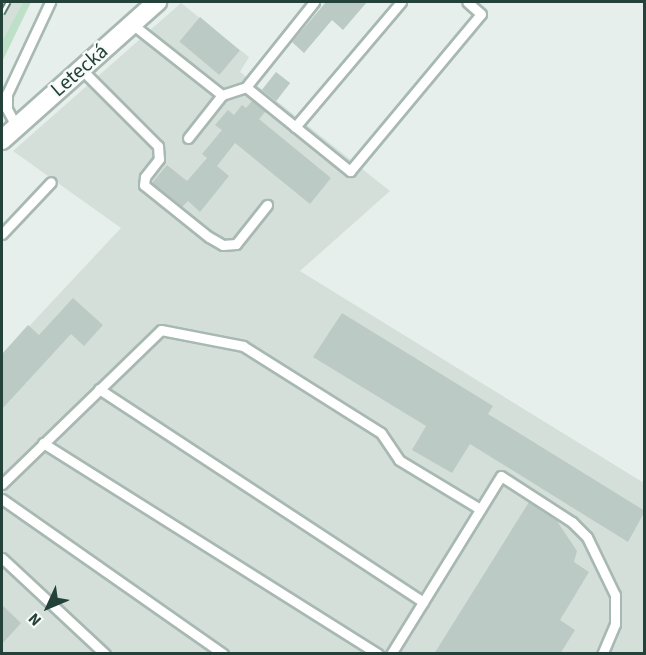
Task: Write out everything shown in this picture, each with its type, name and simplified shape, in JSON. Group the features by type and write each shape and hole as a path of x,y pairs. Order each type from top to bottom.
{"street":[{"name":"Letecká","path":"2,140 157,2"}],"lane":[{"path":"16,126 7,109 7,94 50,2"},
{"path":"188,138 222,95 246,87 314,2"},
{"path":"296,127 401,2"},
{"path":"246,87 350,171 482,14 466,2"},
{"path":"132,24 222,95"},
{"path":"81,69 158,146 159,159 145,177 144,185 209,237 224,245 236,244 267,205"},
{"path":"2,234 51,182"},
{"path":"2,484 161,330 243,346 381,433 399,459 480,509"},
{"path":"99,389 423,602"},
{"path":"43,443 378,654"},
{"path":"391,654 501,476 572,522 587,537 615,594 615,624 602,654"},
{"path":"2,499 222,654"},
{"path":"2,558 105,654"}],"shaded area":[{"path":"2,2 23,2 2,41"},
{"path":"181,3 249,57 240,72 390,191 300,271 644,483 644,653 2,654 2,355 121,228 13,151"}],"green space":[{"path":"23,2 31,2 2,62 2,41"}],"building":[{"path":"326,2 367,2 343,30 332,20 304,53 292,42"},
{"path":"200,17 240,50 219,75 179,42"},
{"path":"276,72 290,83 276,101 262,90"},
{"path":"252,101 266,111 259,119 331,178 310,204 235,143 217,166 229,176 200,212 188,201 182,207 152,183 167,165 187,181 207,158 202,154 222,130 215,125 228,110 234,115 242,105 246,108"},
{"path":"73,298 103,325 84,346 71,334 2,409 2,354 28,325 39,335"},
{"path":"342,313 493,406 488,414 645,511 628,542 470,444 452,473 412,450 426,426 313,357"},
{"path":"529,502 557,521 577,551 574,562 589,572 560,620 575,630 560,654 434,654"},
{"path":"2,605 21,623 2,644"}],"railway":[{"path":"2,13 8,2"}]}
